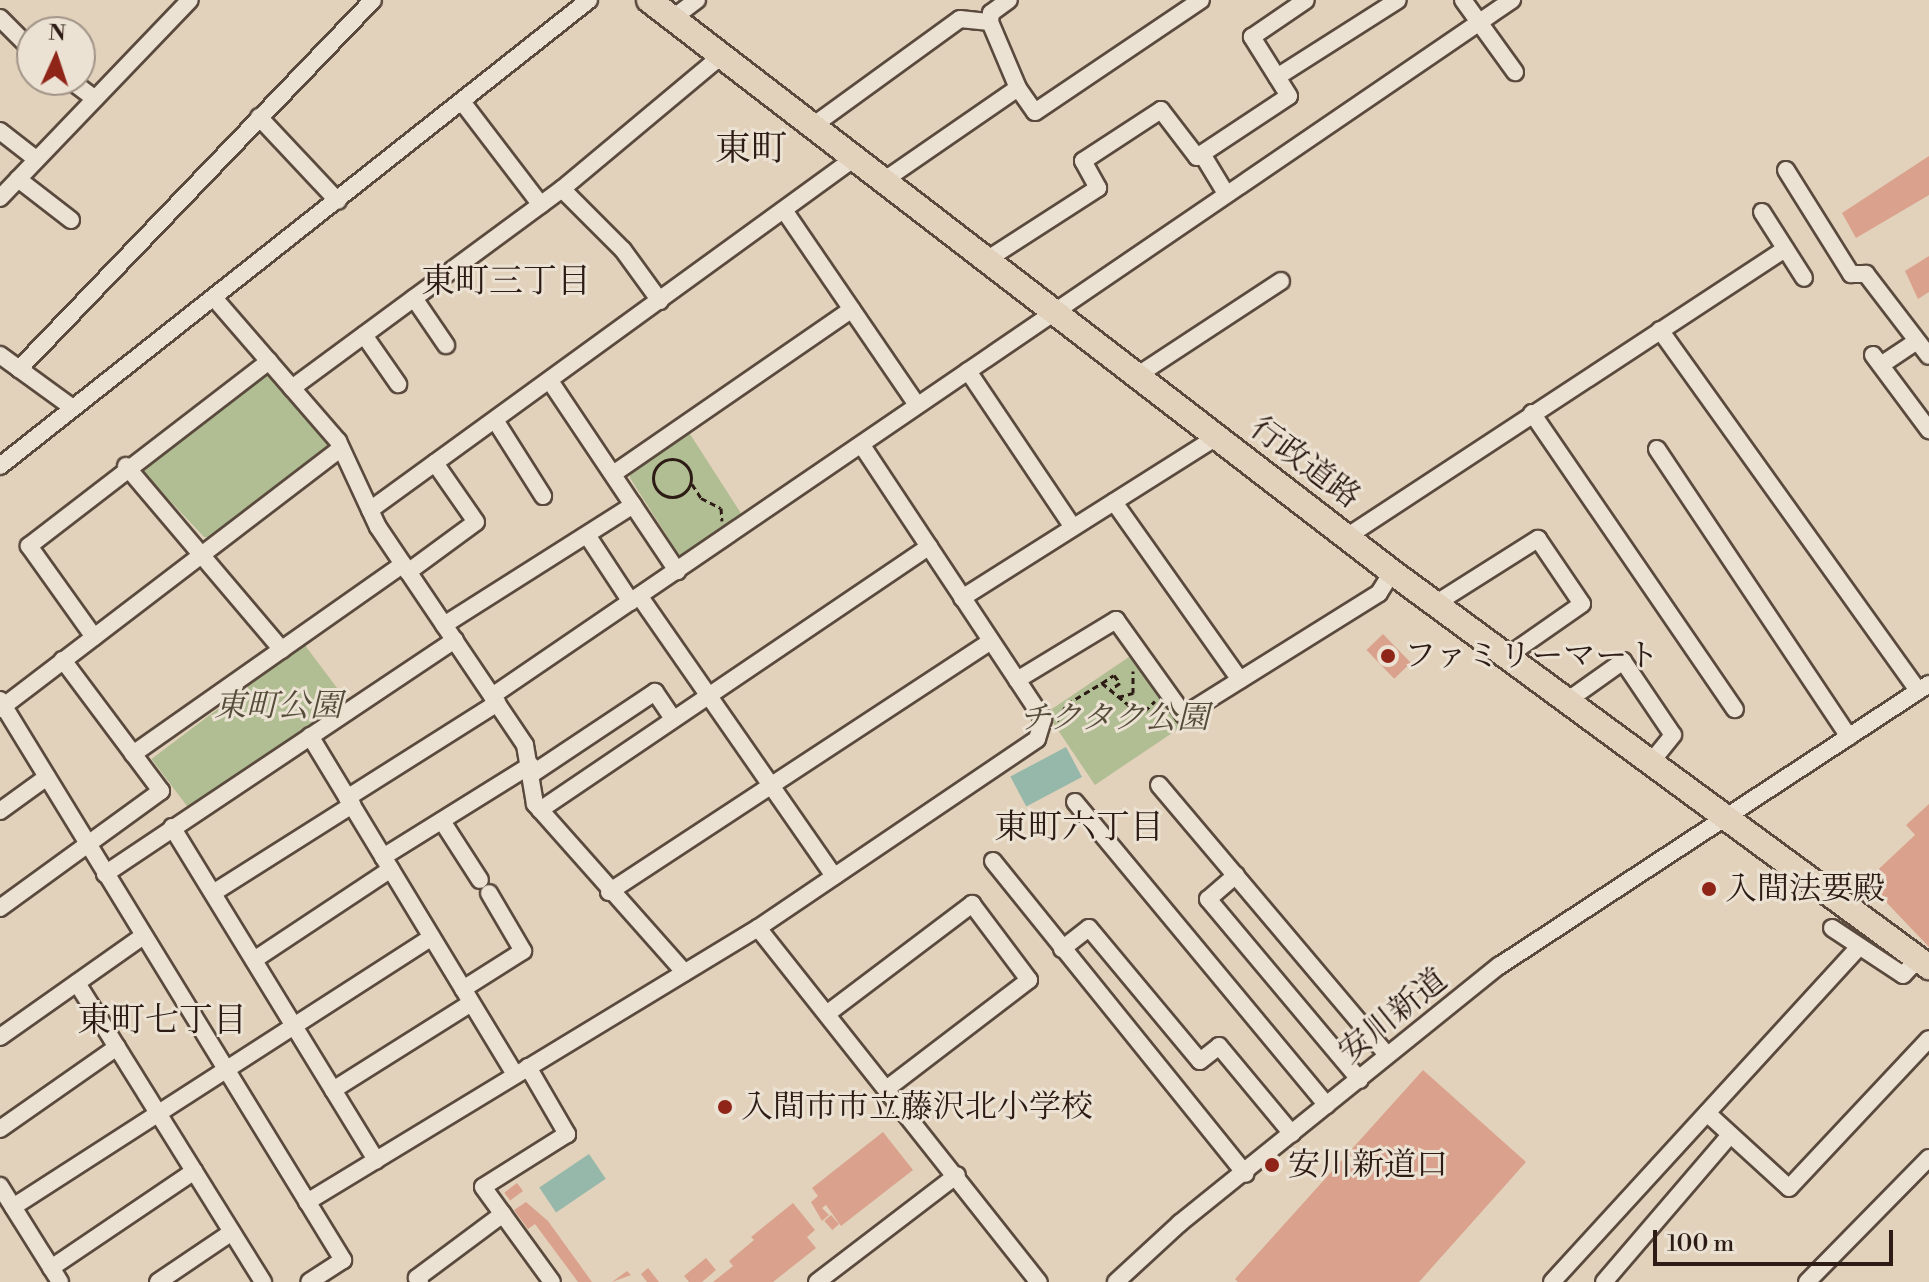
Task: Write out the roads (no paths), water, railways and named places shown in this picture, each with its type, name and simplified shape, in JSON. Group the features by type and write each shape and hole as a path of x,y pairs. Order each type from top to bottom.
{"highway":[{"name":"行政道路","path":"649,0 886,179 1392,572 1923,963"}],"street":[{"path":"0,198 190,0"},
{"path":"19,369 373,0"},
{"path":"0,466 463,103 589,0"},
{"path":"673,18 697,0"},
{"path":"1009,0 991,13 990,22 1018,88 1035,112 1201,0"},
{"path":"988,259 1098,188 1083,161 1161,110 1197,157 1289,96 1252,37 1306,0"},
{"path":"1277,77 1398,0"},
{"path":"1463,0 1515,72"},
{"path":"213,893 350,802 677,571 863,447 917,405 1225,192 1512,0"},
{"path":"0,18 16,34"},
{"path":"814,125 960,19 990,22"},
{"path":"292,388 562,189 722,55"},
{"path":"886,179 1018,88"},
{"path":"91,96 95,99"},
{"path":"463,103 541,205"},
{"path":"259,117 338,201"},
{"path":"0,131 36,159"},
{"path":"1202,154 1225,192"},
{"path":"370,510 856,157"},
{"path":"1786,170 1851,274 1866,274 1929,356"},
{"path":"18,179 71,220"},
{"path":"562,189 623,250 660,301"},
{"path":"784,210 917,405"},
{"path":"1762,212 1804,278"},
{"path":"1348,536 1785,249"},
{"path":"1138,375 1281,281"},
{"path":"414,298 446,345"},
{"path":"215,299 341,448 370,510 525,745 540,810 609,892 684,972"},
{"path":"613,474 852,309"},
{"path":"1660,330 1924,688"},
{"path":"364,335 398,384"},
{"path":"1917,341 1877,360 1929,430"},
{"path":"0,355 73,408"},
{"path":"94,637 29,546 126,466 269,361"},
{"path":"968,371 1073,527"},
{"path":"550,381 677,571"},
{"path":"1532,413 1735,709"},
{"path":"495,420 543,496"},
{"path":"962,598 1218,436"},
{"path":"307,1202 758,928 1037,739 1043,728 1043,719 863,447"},
{"path":"309,1282 343,1260 1,705 341,448"},
{"path":"1657,449 1849,737"},
{"path":"133,754 282,650 476,522 435,463"},
{"path":"126,466 203,553 282,650"},
{"path":"1114,502 1240,680"},
{"path":"444,625 633,505"},
{"path":"587,535 708,695 834,876"},
{"path":"1435,604 1538,539 1582,604 1506,657"},
{"path":"540,810 929,547"},
{"path":"1017,680 1116,620 1184,715 1379,593 1392,572"},
{"path":"105,874 455,640"},
{"path":"609,892 991,641"},
{"path":"0,908 161,791 63,660"},
{"path":"1567,701 1623,661 1673,735 1650,763"},
{"name":"安川新道","path":"1116,1282 1387,1055 1569,916 1924,688"},
{"path":"254,960 442,821 655,692 673,719"},
{"path":"310,736 467,996 567,1134 483,1187 552,1282"},
{"path":"0,811 47,777"},
{"path":"1159,785 1387,1055"},
{"path":"1075,802 1327,1105"},
{"path":"333,1090 467,996 523,951 442,821"},
{"path":"172,827 376,1160"},
{"path":"993,861 1246,1174"},
{"path":"1236,875 1208,899 1360,1080"},
{"path":"828,1013 972,904 1029,980 889,1087"},
{"path":"758,928 889,1087 1039,1282"},
{"path":"1062,949 1089,928 1200,1061 1219,1046 1292,1134"},
{"path":"1832,928 1903,975 1923,963"},
{"path":"0,1037 143,936"},
{"path":"13,1207 223,1067 432,937"},
{"path":"1552,1282 1859,947"},
{"path":"77,983 263,1282"},
{"path":"1707,1113 1789,1188 1929,1039"},
{"path":"0,1129 117,1047"},
{"path":"1604,1282 1730,1135"},
{"path":"1810,1281 1929,1158"},
{"path":"0,1186 56,1275 194,1171"},
{"path":"817,1282 957,1175"},
{"path":"420,1282 417,1278 503,1214"},
{"path":"158,1282 232,1232"}],"place":[{"name":"ファミリーマート","path":"1388,656"},
{"name":"入間法要殿","path":"1709,889"},
{"name":"入間市市立藤沢北小学校","path":"725,1107"},
{"name":"安川新道口","path":"1272,1165"}],"district":[{"name":"東町","path":"751,150"},
{"name":"東町三丁目","path":"506,283"},
{"name":"東町六丁目","path":"1079,829"},
{"name":"東町七丁目","path":"162,1022"}],"park label":[{"name":"東町公園","path":"278,706"},
{"name":"チクタク公園","path":"1114,718"}]}
